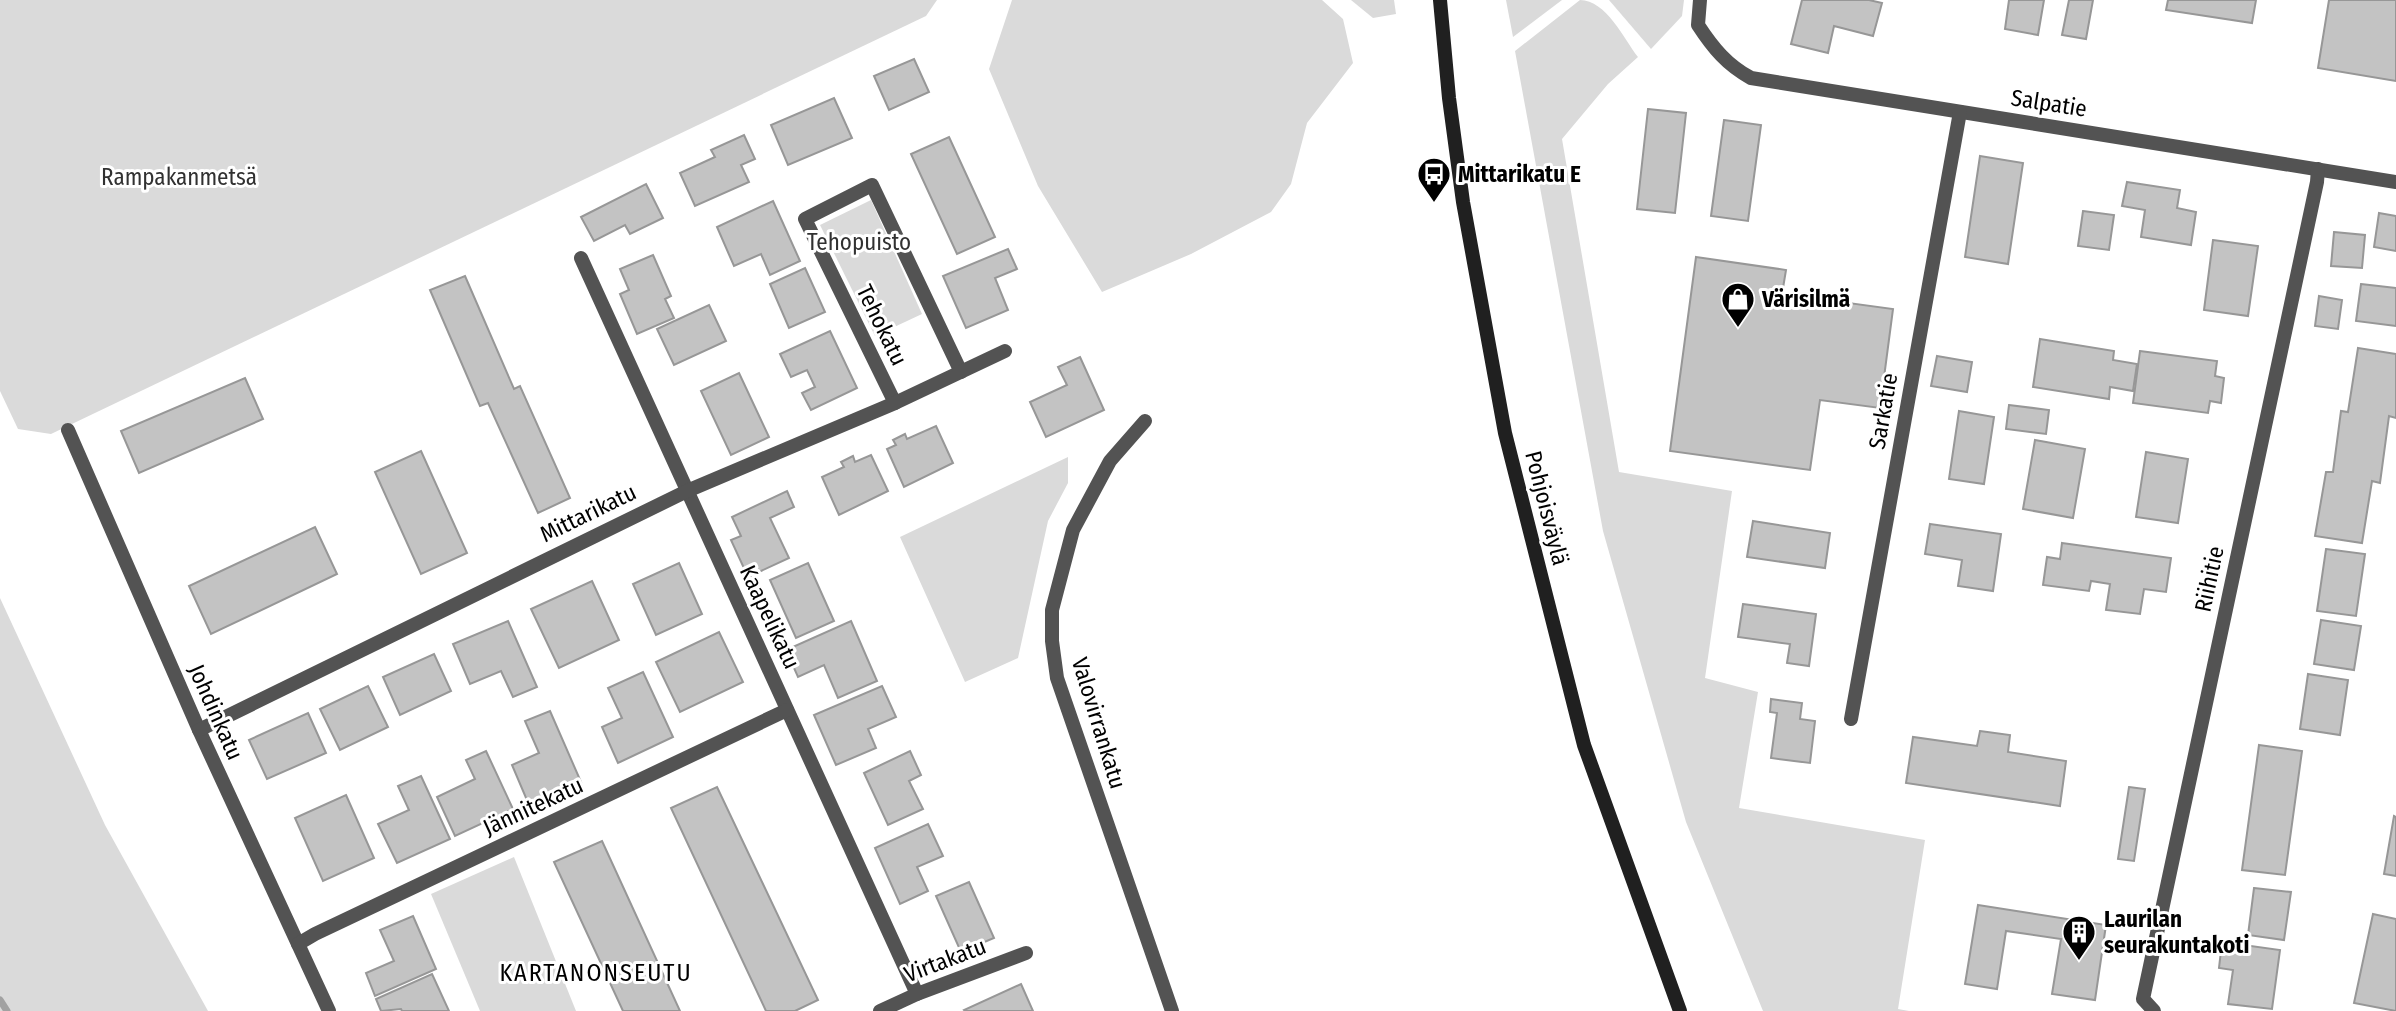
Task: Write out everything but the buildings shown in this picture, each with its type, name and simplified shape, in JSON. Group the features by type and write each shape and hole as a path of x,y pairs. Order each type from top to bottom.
{"main road":[{"name":"Pohjoisväylä","path":"1440,0 1449,98 1463,202 1505,433 1584,745 1680,1011"}],"street":[{"name":"Salpatie","path":"1700,0 1698,25 1720,56 1737,71 1751,78 2396,182"},
{"name":"Sarkatie","path":"1851,719 1960,112"},
{"name":"Riihitie","path":"2154,1011 2143,999 2315,195 2318,169"},
{"name":"Tehokatu","path":"895,403 805,219 872,185 961,372"},
{"name":"Kaapelikatu","path":"582,258 917,994"},
{"name":"Mittarikatu","path":"199,730 687,491 895,403 1004,351"},
{"name":"Valovirrankatu","path":"1145,421 1110,461 1073,530 1052,610 1052,641 1057,678 1172,1011"},
{"name":"Johdinkatu","path":"68,430 199,730 329,1011"},
{"name":"Jännitekatu","path":"298,944 788,710"},
{"name":"Virtakatu","path":"880,1011 917,994 1026,953"}],"green space":[{"name":"Rampakanmetsä","path":"0,0 937,0 926,16 51,434 18,429 0,391"},
{"path":"1012,0 1322,0 1343,19 1353,63 1307,123 1291,184 1271,212 1191,254 1102,292 1038,186 989,69"},
{"path":"1351,0 1394,0 1396,14 1373,18"},
{"path":"1506,0 1562,0 1513,37"},
{"path":"1580,0 1598,6 1606,13 1638,57 1608,84 1562,139 1619,472 1732,491 1705,678 1758,692 1739,808 1925,840 1898,1009 1909,1011 1763,1011 1686,822 1603,531 1515,51"},
{"path":"1609,0 1684,0 1682,16 1651,49"},
{"name":"Tehopuisto","path":"871,200 922,314 875,336 820,225"},
{"path":"1068,457 1068,483 1048,521 1018,658 965,682 900,537"},
{"path":"0,598 105,825 208,1011 0,1011"},
{"path":"514,857 576,1011 480,1011 431,894"}],"waterway":[{"path":"0,1000 7,1011"}],"place":[{"name":"Mittarikatu E","path":"1434,204"},
{"name":"Värisilmä","path":"1738,329"},
{"name":"Laurilan seurakuntakoti","path":"2079,962"}],"district":[{"name":"KARTANONSEUTU","path":"596,973"}]}
